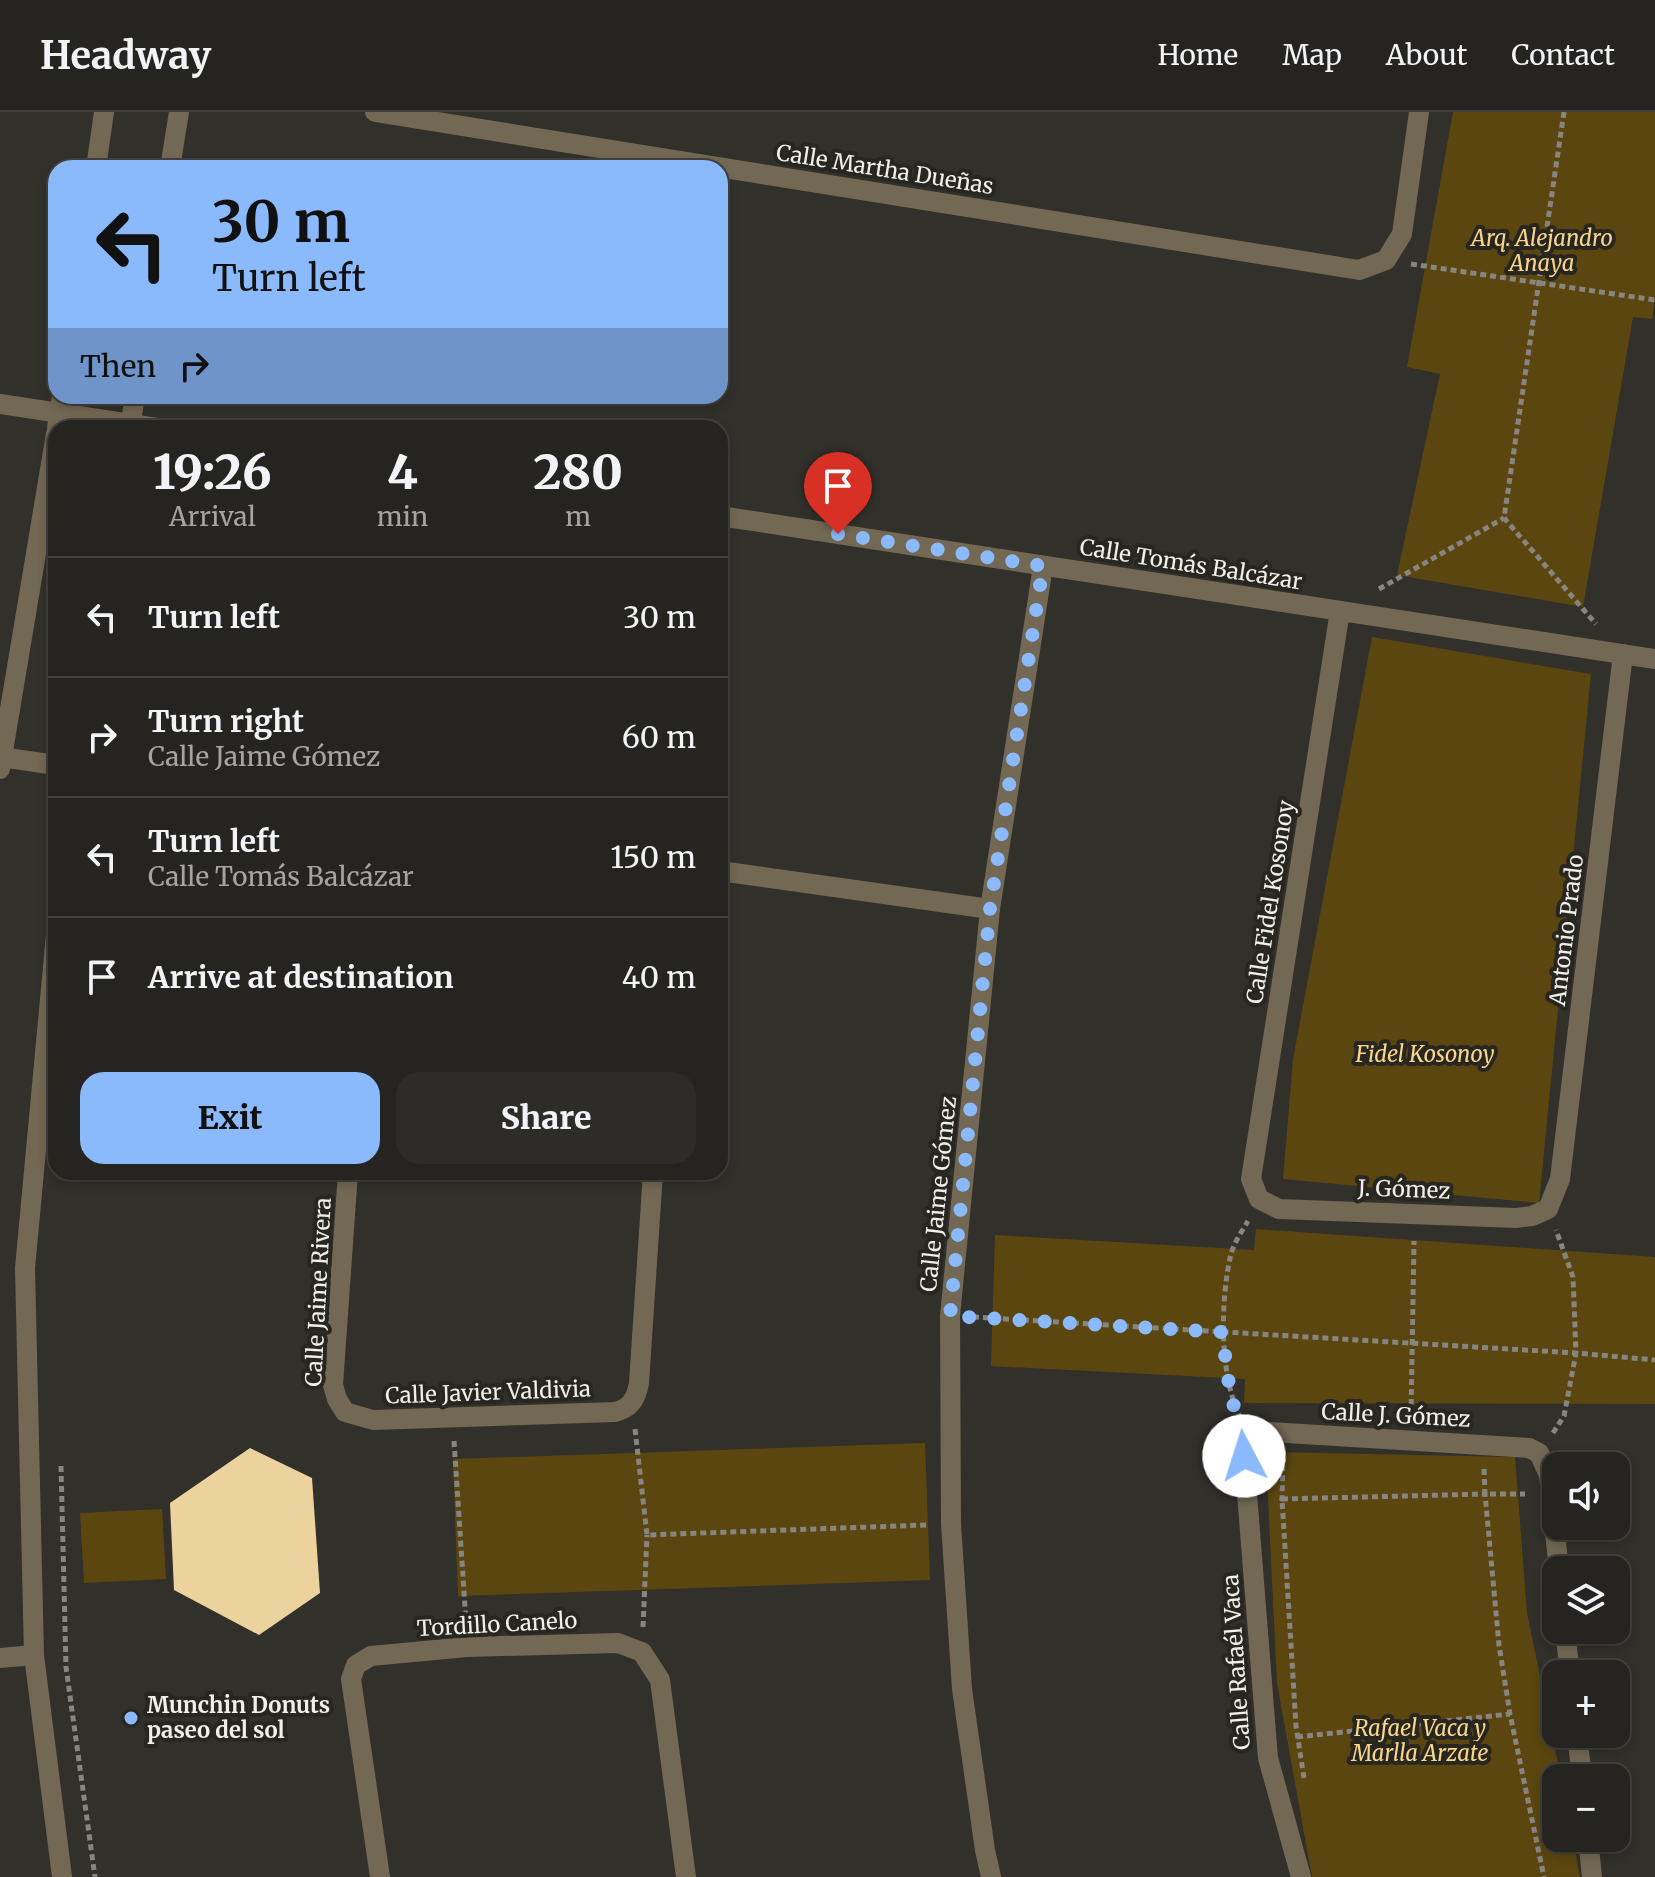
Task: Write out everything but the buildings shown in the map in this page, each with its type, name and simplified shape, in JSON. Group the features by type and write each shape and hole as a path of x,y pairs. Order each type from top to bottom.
{"street":[{"path":"97,160 104,112"},
{"path":"171,160 179,112"},
{"name":"Calle Martha Dueñas","path":"375,112 674,160"},
{"path":"1386,260 1402,234 1419,112"},
{"name":"Calle Martha Dueñas","path":"728,169 1359,270 1386,260"},
{"path":"0,404 59,418"},
{"path":"48,482 0,761 48,764"},
{"name":"Calle Tomás Balcázar","path":"728,517 1655,659"},
{"name":"Calle Jaime Gómez","path":"991,1877 962,1689 951,1524 950,1316 990,909 1043,566"},
{"name":"Calle Fidel Kosonoy","path":"1259,1199 1251,1179 1340,611"},
{"name":"Antonio Prado","path":"1548,1209 1560,1179 1623,654"},
{"path":"728,872 990,909"},
{"path":"48,1021 25,1268 34,1655 62,1877"},
{"name":"Calle Jaime Rivera","path":"345,1412 333,1385 347,1180"},
{"path":"632,1404 639,1383 652,1180"},
{"name":"J. Gómez","path":"1259,1199 1279,1209 1516,1218 1532,1216 1548,1209"},
{"name":"Calle Javier Valdivia","path":"345,1412 373,1420 615,1412 632,1404"},
{"name":"Calle J. Gómez","path":"1251,1440 1269,1432 1517,1445 1539,1453"},
{"name":"Calle Rafaél Vaca","path":"1251,1440 1244,1456 1268,1758 1301,1877"},
{"path":"1539,1453 1542,1460"},
{"name":"Tordillo Canelo","path":"380,1877 351,1679 356,1665 371,1656 467,1647 618,1643 642,1652"},
{"path":"642,1652 660,1680 686,1877"},
{"path":"0,1658 34,1655"},
{"path":"1589,1852 1592,1877"}],"path":[{"path":"1564,112 1504,518 1623,654"},
{"path":"1386,260 1655,300"},
{"path":"1340,611 1504,518"},
{"path":"1251,1440 1231,1400 1222,1332 1231,1253 1259,1199"},
{"path":"1539,1453 1564,1416 1576,1353 1573,1277 1548,1209"},
{"path":"1411,1440 1415,1214"},
{"path":"950,1316 1655,1360"},
{"path":"632,1404 647,1535 642,1652"},
{"path":"452,1417 467,1647"},
{"path":"1283,1433 1282,1499 1297,1737 1304,1781"},
{"path":"1483,1444 1499,1645 1544,1877"},
{"path":"61,1466 66,1667 95,1877"},
{"path":"1247,1493 1282,1499 1542,1494"},
{"path":"647,1535 951,1524"},
{"path":"1297,1737 1510,1714"}],"green space":[{"name":"Arq. Alejandro Anaya","path":"1453,112 1655,112 1655,300 1652,319 1633,317 1583,607 1397,575 1440,374 1407,367"},
{"name":"Fidel Kosonoy","path":"1372,637 1591,674 1539,1203 1283,1179 1293,1059"},
{"path":"1256,1229 1655,1257 1655,1404 1244,1403 1245,1379 991,1366 995,1235 1254,1250"},
{"path":"925,1443 930,1580 458,1596 453,1459"},
{"name":"Rafael Vaca y Marlla Arzate","path":"1272,1452 1515,1457 1527,1613 1542,1686 1542,1748 1555,1748 1558,1764 1542,1764 1542,1852 1576,1852 1580,1877 1312,1877 1277,1683 1267,1477"},
{"path":"162,1509 166,1579 84,1583 80,1513"}],"place":[{"name":"Munchin Donuts paseo del sol","path":"131,1718"}],"route":[{"path":"838,534 1043,566 990,909 950,1316 1222,1332 1231,1400 1251,1440 1244,1456"}]}
